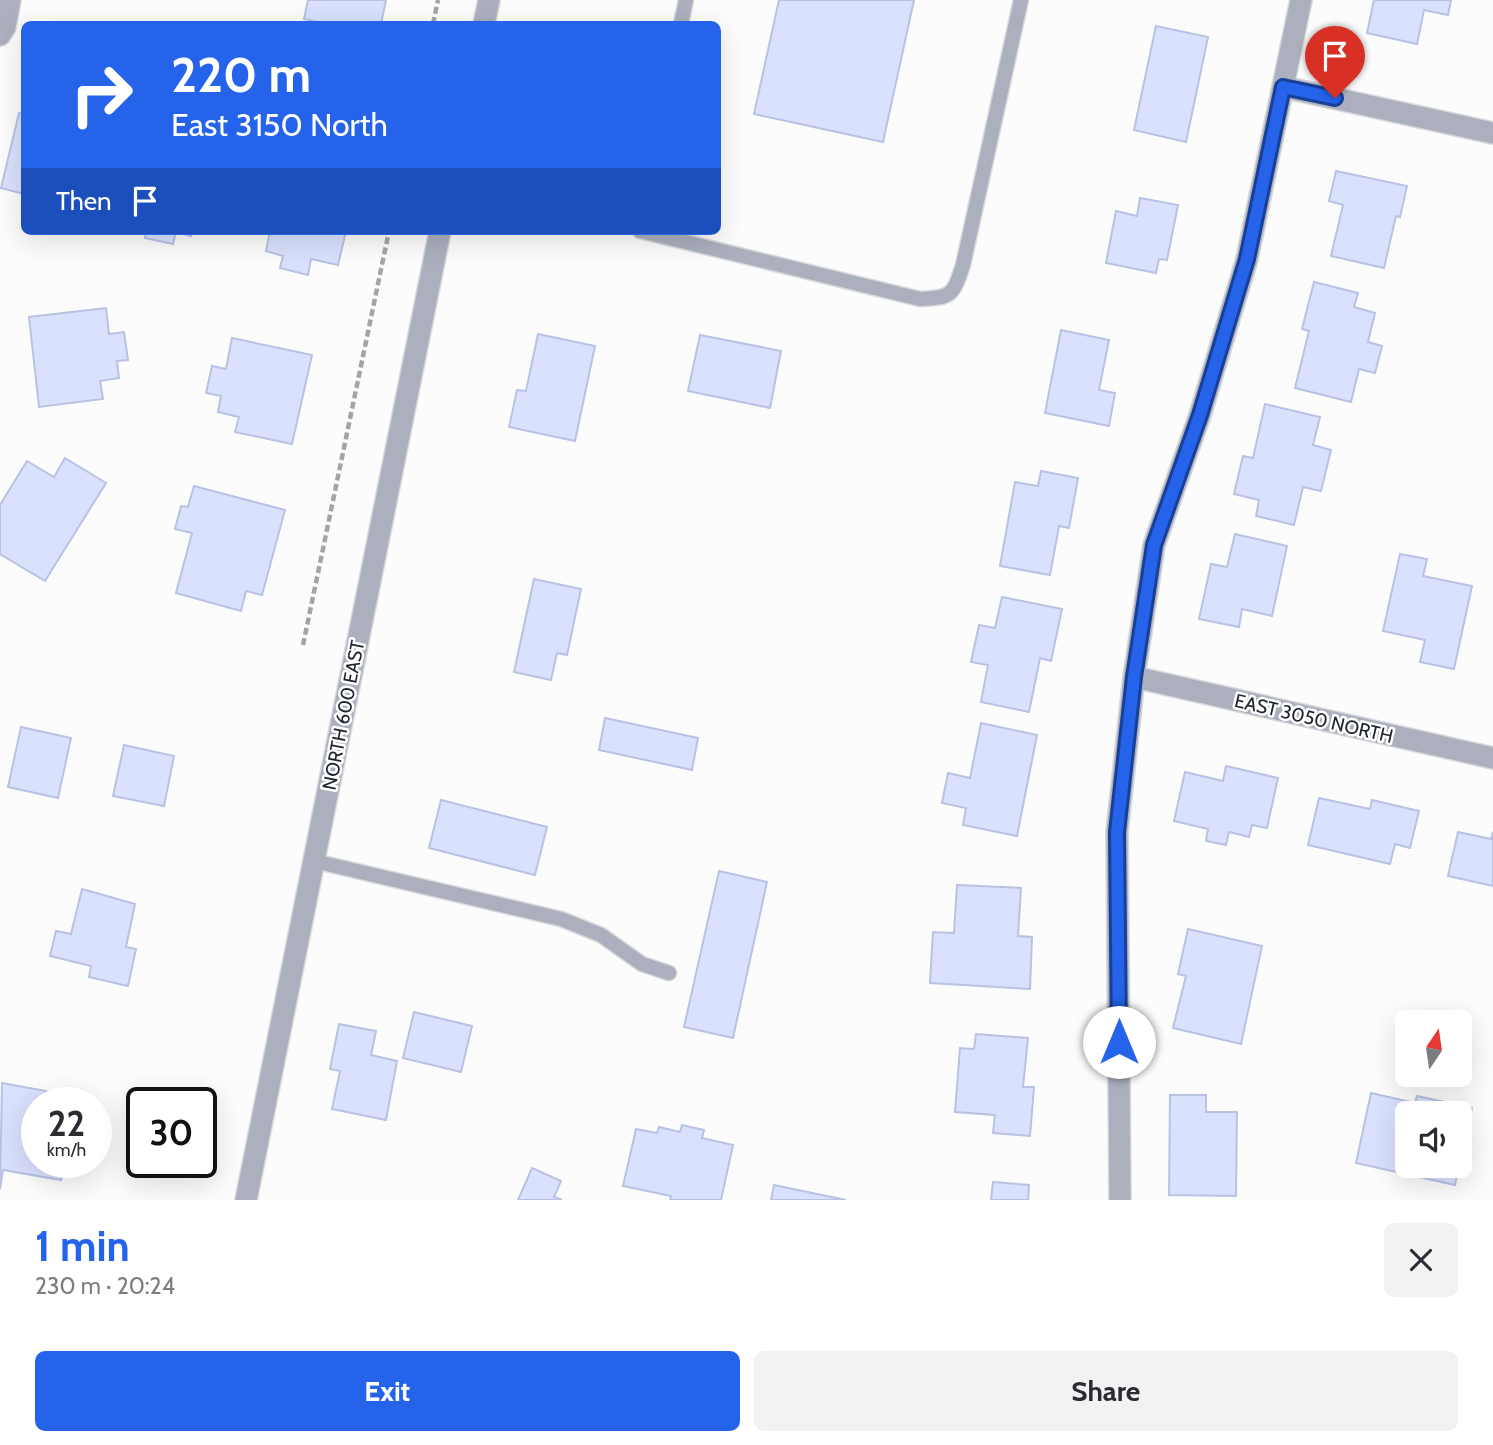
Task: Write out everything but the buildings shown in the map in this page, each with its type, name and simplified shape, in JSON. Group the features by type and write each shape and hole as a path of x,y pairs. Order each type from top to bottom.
{"street":[{"path":"10,0 10,31"},
{"path":"485,21 489,0"},
{"path":"1120,1200 1117,832 1134,677 1154,545 1200,415 1247,259 1301,0"},
{"path":"1283,87 1493,134"},
{"name":"NORTH 600 EAST","path":"246,1200 439,235"},
{"name":"EAST 3050 NORTH","path":"1134,677 1493,758"}],"lane":[{"path":"682,21 686,0"},
{"path":"656,235 920,299 942,298 955,289 963,265 1021,0"},
{"path":"314,861 561,919 601,935 642,964 669,973"}],"path":[{"path":"434,21 438,0"},
{"path":"303,645 388,235"}],"route":[{"path":"1119,1042 1117,832 1134,677 1154,545 1200,415 1247,259 1283,87 1335,98"}]}
